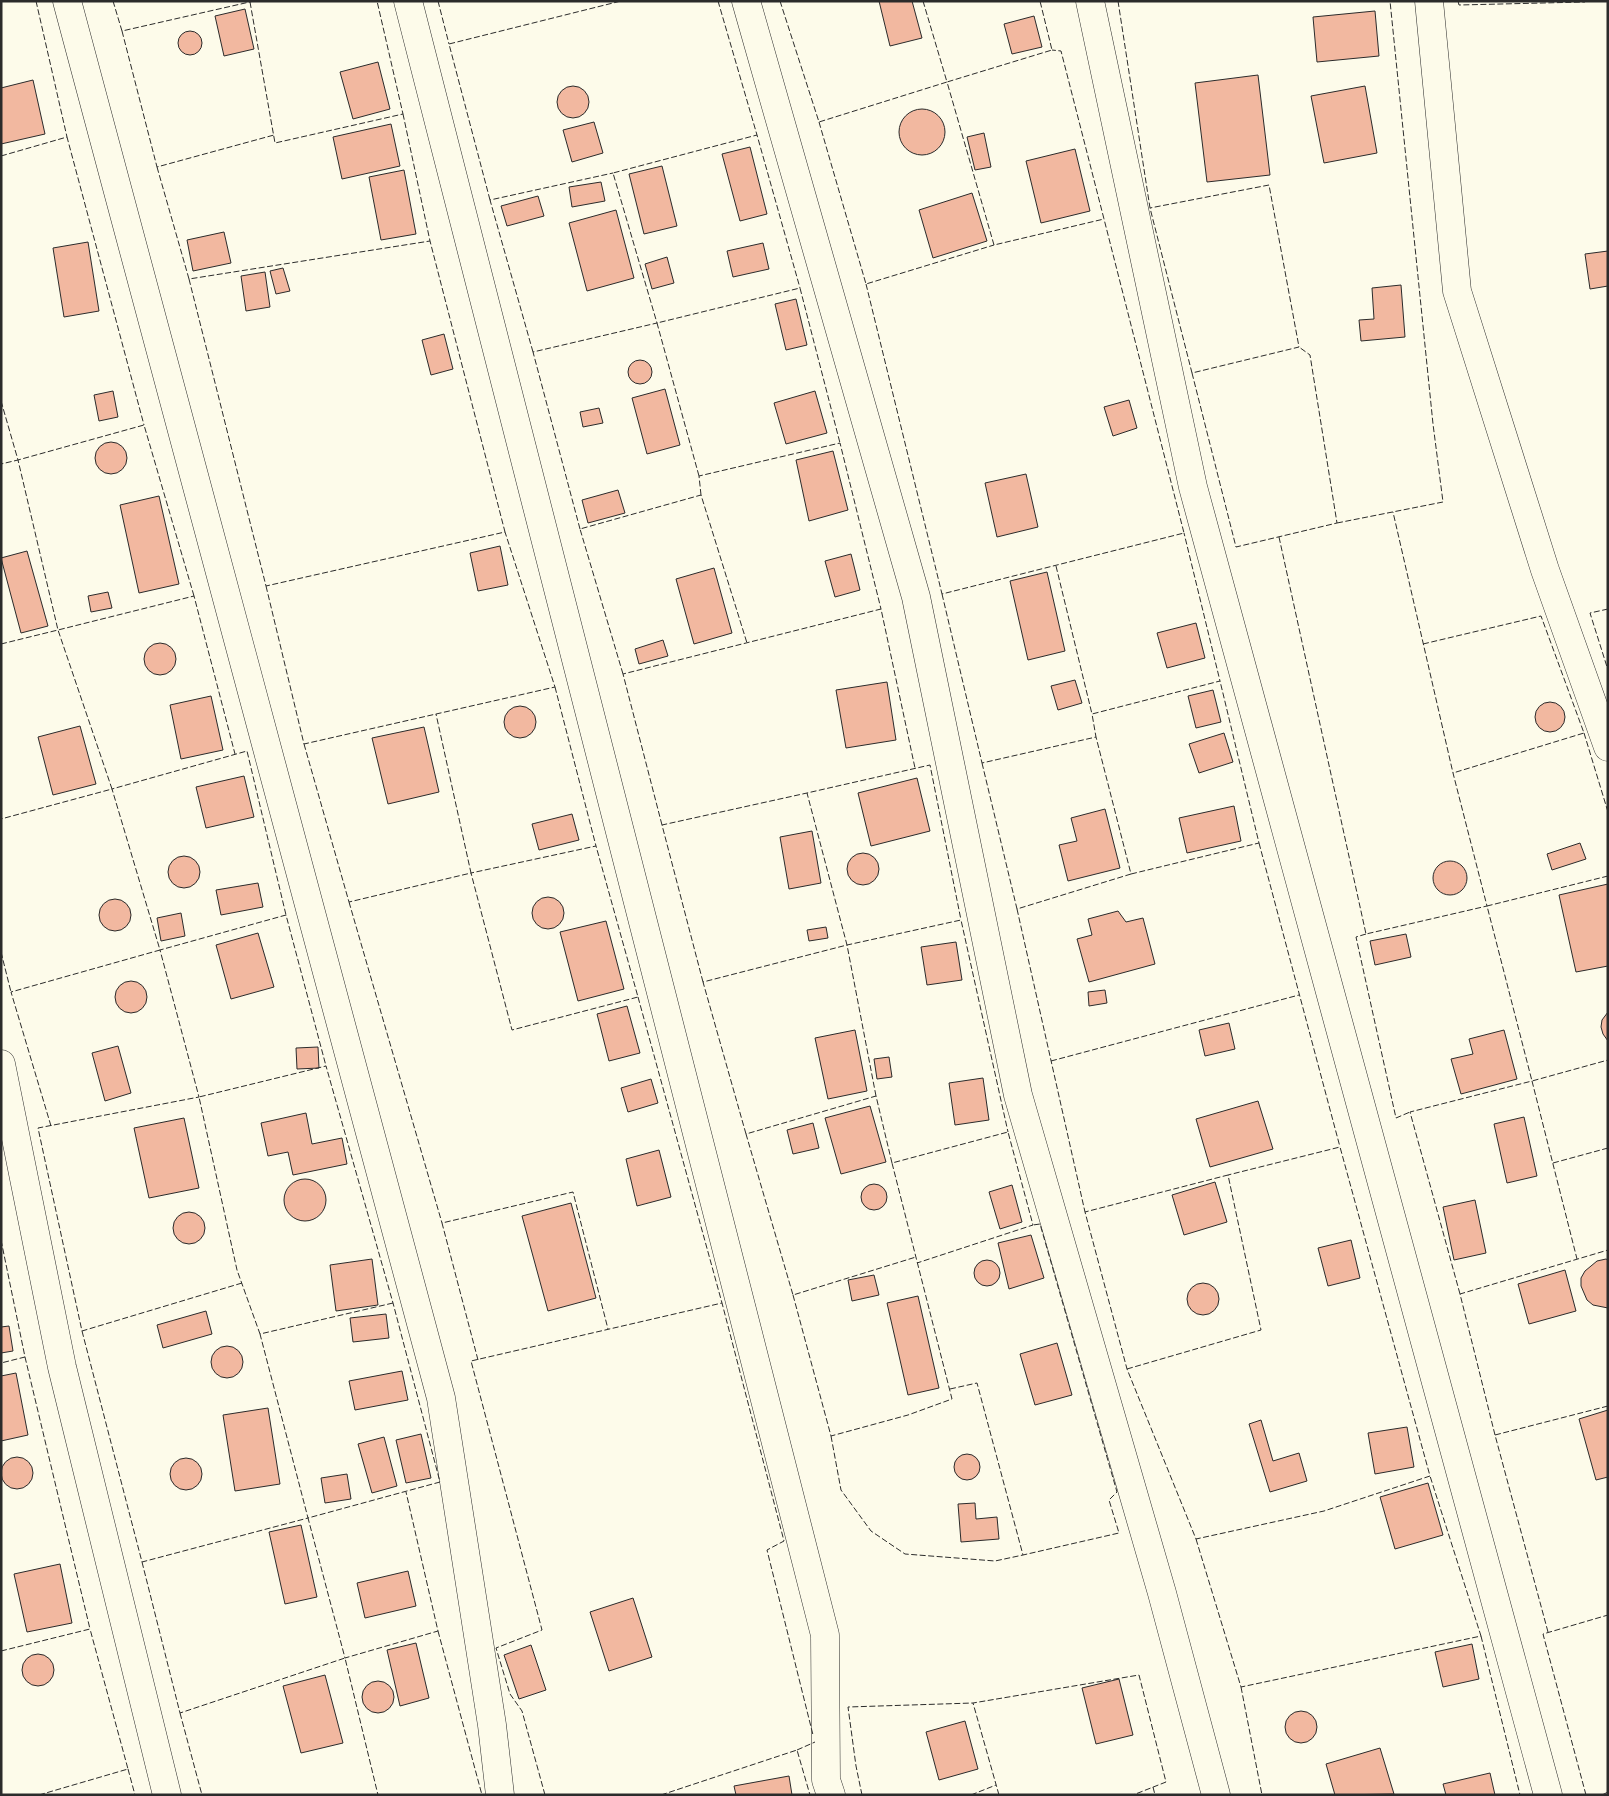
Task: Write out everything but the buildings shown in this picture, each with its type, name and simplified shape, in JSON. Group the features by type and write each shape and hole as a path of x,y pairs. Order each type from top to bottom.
{"street":[{"path":"67,1 441,1398 492,1725 500,1795"},
{"path":"408,1 825,1635 826,1780 831,1795"},
{"path":"746,1 916,597 1018,1095 1162,1593 1216,1795"},
{"path":"1090,1 1193,487 1548,1795"},
{"path":"1429,1 1457,291 1545,570 1608,747"},
{"path":"1,1064 62,1368 167,1795"}],"fence":[{"path":"36,1 67,137"},
{"path":"113,1 122,31 254,1"},
{"path":"250,2 275,143 403,114 377,1"},
{"path":"438,1 449,44"},
{"path":"490,200 449,44 621,1"},
{"path":"718,1 757,135"},
{"path":"780,1 819,122 947,82 994,245 1104,219 1061,51 1052,50"},
{"path":"923,1 947,82 1052,50 1040,1"},
{"path":"1118,1 1150,208 1192,373 1299,347 1269,185 1150,208"},
{"path":"1337,523 1443,502 1433,424 1390,1"},
{"path":"1458,1 1459,5 1585,2"},
{"path":"1585,1 1607,1"},
{"path":"122,31 157,167 274,135"},
{"path":"157,167 189,279 430,241 403,114"},
{"path":"819,122 866,284 994,245"},
{"path":"580,529 533,352 657,323 613,173 757,135 800,288"},
{"path":"1,156 67,137 144,425"},
{"path":"533,352 490,200 613,173"},
{"path":"866,284 942,594 1184,533 1104,219"},
{"path":"189,279 266,586 505,532 430,241"},
{"path":"699,476 657,323 800,288 840,443"},
{"path":"1192,373 1236,547 1337,523 1310,355 1299,347"},
{"path":"1,401 18,460 1,464"},
{"path":"194,596 144,425 18,460 58,630 194,596 235,754"},
{"path":"701,495 699,476 840,443 881,609"},
{"path":"623,674 580,529 701,495 747,643"},
{"path":"1279,537 1366,934 1487,906 1453,773 1393,512"},
{"path":"266,586 304,744 555,687 505,532"},
{"path":"1056,566 1092,714 1220,681 1184,533"},
{"path":"942,594 982,763 1096,737 1092,714"},
{"path":"662,825 623,674 881,609 915,768"},
{"path":"1608,609 1590,613 1608,670"},
{"path":"1423,644 1541,616 1584,733 1453,773"},
{"path":"1,644 58,630 112,789 1,819"},
{"path":"1131,874 1259,843 1220,681"},
{"path":"555,687 596,846 471,873 512,1030 638,997 596,846"},
{"path":"304,744 349,902 471,873 436,714"},
{"path":"1584,733 1608,812"},
{"path":"982,763 1017,909 1131,874 1096,737"},
{"path":"51,1126 11,992 160,950 112,789 247,751 286,915"},
{"path":"746,1134 703,982 847,945 807,793 930,765 961,920"},
{"path":"703,982 662,825 807,793"},
{"path":"1259,843 1340,1147"},
{"path":"1608,876 1487,906 1532,1081 1608,1060"},
{"path":"349,902 442,1223"},
{"path":"1017,909 1085,1212"},
{"path":"242,1283 82,1331 38,1128 199,1097 160,950 286,915 326,1066"},
{"path":"876,1096 847,945 961,920 1008,1132"},
{"path":"1366,934 1356,937 1396,1118 1410,1112"},
{"path":"1,952 11,992"},
{"path":"1051,1061 1299,995"},
{"path":"638,997 722,1303"},
{"path":"393,1303 260,1334 237,1270 199,1097 326,1066 393,1303 440,1482 308,1518 345,1658 438,1631 406,1492"},
{"path":"1460,1294 1410,1112 1532,1081 1577,1259"},
{"path":"892,1163 876,1096 746,1134 793,1295 916,1257"},
{"path":"793,1295 831,1436 908,1415 952,1399 892,1163 1008,1132 1033,1225 917,1263"},
{"path":"1127,1369 1261,1330 1228,1175 1085,1212 1127,1369 1196,1539 1324,1511 1430,1476 1340,1147 1228,1175"},
{"path":"1553,1163 1608,1148"},
{"path":"478,1360 442,1223 573,1192 608,1329"},
{"path":"950,1389 977,1383 1023,1555 1119,1533 1109,1500 1117,1492 1040,1224 1033,1225"},
{"path":"1,1240 25,1357 1,1363"},
{"path":"1495,1435 1460,1294 1608,1250"},
{"path":"545,1795 522,1711 510,1694 496,1648 542,1630 471,1361 722,1303 784,1541 767,1550 813,1735"},
{"path":"82,1331 142,1562 308,1518 260,1334"},
{"path":"1,1651 90,1629 25,1357"},
{"path":"1548,1632 1495,1435 1608,1406"},
{"path":"831,1436 841,1490 871,1531 905,1554 995,1561 1023,1555"},
{"path":"1196,1539 1241,1687 1481,1636 1430,1476"},
{"path":"142,1562 180,1713 345,1658 378,1795"},
{"path":"1586,1795 1543,1634 1608,1615"},
{"path":"39,1795 128,1769 90,1629"},
{"path":"438,1631 482,1795"},
{"path":"1481,1636 1520,1795"},
{"path":"999,1795 973,1703 1139,1675 1166,1782 1133,1795"},
{"path":"1241,1687 1262,1795"},
{"path":"862,1795 848,1707 973,1703"},
{"path":"180,1713 202,1795"},
{"path":"797,1750 815,1742"},
{"path":"661,1795 797,1750 810,1795"},
{"path":"128,1769 135,1795"},
{"path":"971,1795 996,1785"},
{"path":"1153,1787 1155,1795"},
{"path":"1602,1795 1608,1792"}]}
